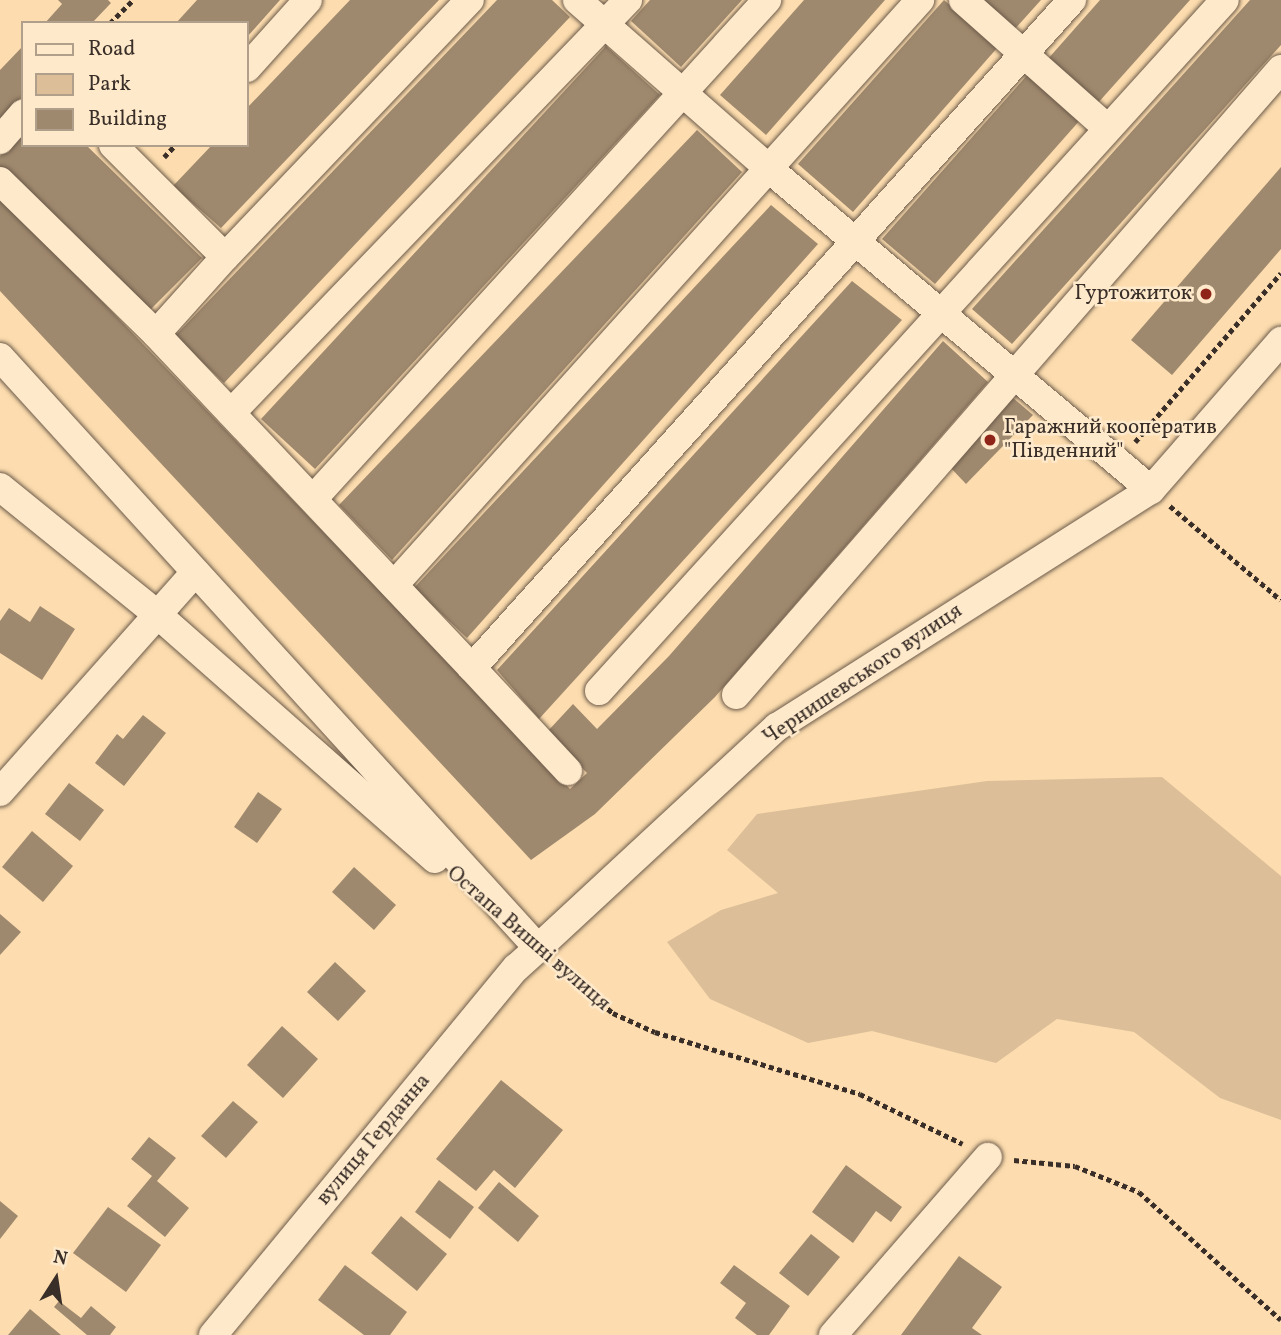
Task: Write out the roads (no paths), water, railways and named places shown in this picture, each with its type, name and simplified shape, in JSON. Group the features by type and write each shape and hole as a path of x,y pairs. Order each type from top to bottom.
{"street":[{"path":"248,67 308,0"},
{"path":"156,334 225,257 470,0"},
{"path":"577,0 768,168 1151,490"},
{"path":"231,413 628,0"},
{"path":"313,499 767,0"},
{"path":"394,585 920,0"},
{"path":"963,0 1107,128"},
{"path":"472,668 1072,0"},
{"path":"599,691 939,311 1225,0"},
{"path":"736,695 1281,69"},
{"path":"0,140 21,116"},
{"path":"115,147 225,257"},
{"path":"0,181 156,334 568,771"},
{"name":"Чернишевського вулиця","path":"538,948 777,727 1151,490 1281,341"},
{"path":"0,358 538,948"},
{"name":"Остапа Вишні вулиця","path":"0,486 158,615 538,948"},
{"path":"0,792 195,572"},
{"name":"вулиця Герданна","path":"213,1335 516,968 538,948"},
{"path":"833,1335 988,1157"}],"place":[{"name":"Гуртожиток","path":"1206,294"},
{"name":"Гаражний кооператив \"Південний\"","path":"990,440"}]}
